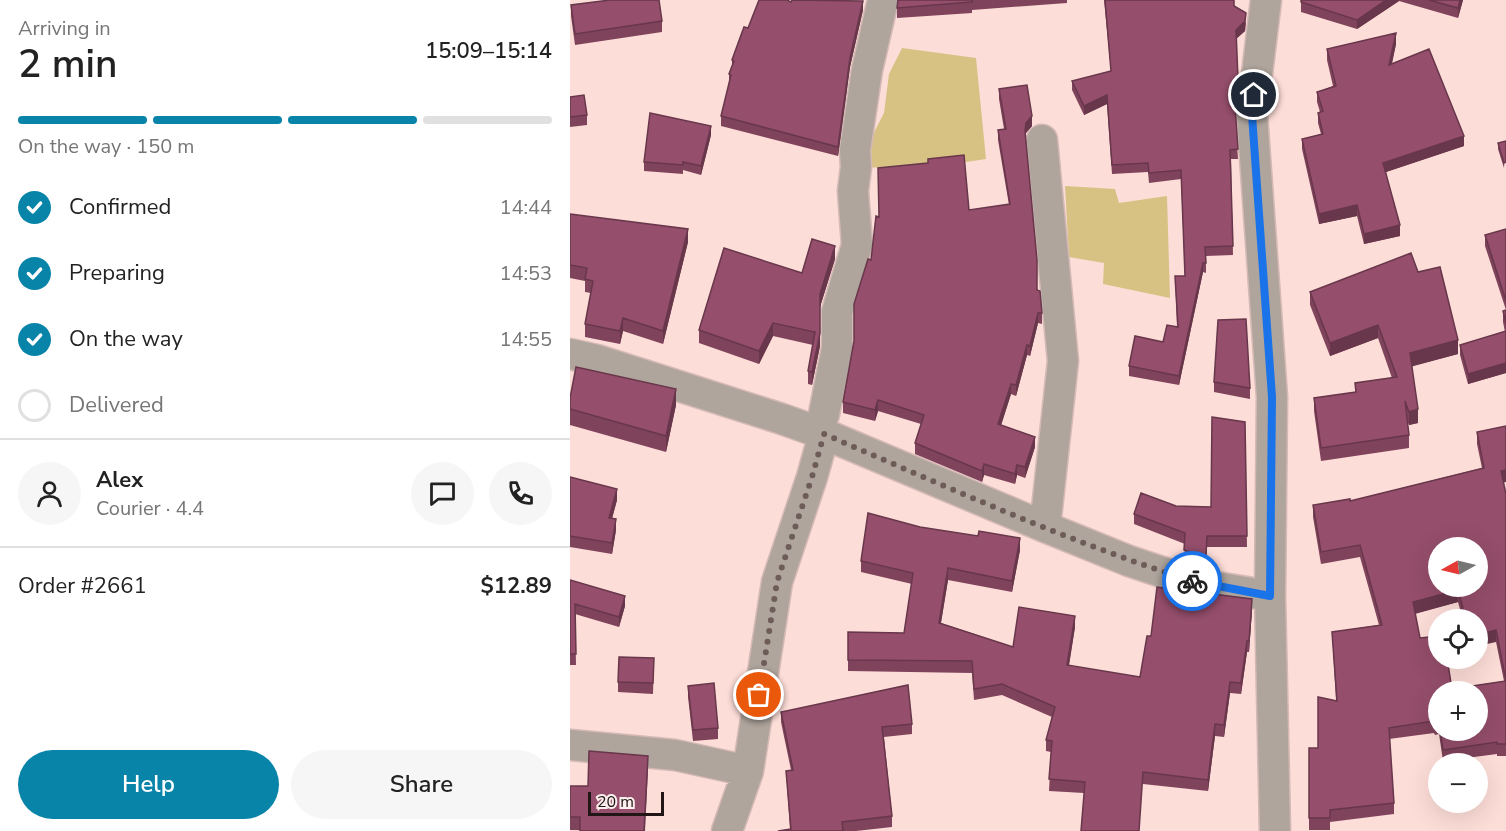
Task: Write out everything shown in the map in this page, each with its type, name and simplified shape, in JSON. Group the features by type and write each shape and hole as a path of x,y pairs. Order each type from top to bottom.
{"street":[{"path":"727,831 748,771 777,582 812,477 837,348 837,312 857,245 853,191 856,167 855,150 867,70 883,0"},
{"path":"1266,0 1252,115 1272,397 1270,596 1275,831"},
{"path":"1042,140 1063,361 1045,528"},
{"path":"570,354 597,360 782,418 1130,561 1198,584 1270,596"},
{"path":"570,745 675,755 748,771"}],"shaded area":[{"path":"902,48 976,58 986,159 889,168 856,167 884,113 889,74"},
{"path":"1065,186 1115,189 1119,203 1167,196 1170,298 1103,284 1104,263 1069,257"}],"building":[{"path":"610,0 659,0 662,21 575,34 571,5"},
{"path":"759,0 863,1 850,58 838,147 721,116 731,75 729,74 734,61 732,60 744,27 748,28"},
{"path":"898,0 972,0 972,2 897,8"},
{"path":"1105,0 1234,0 1234,6 1246,13 1245,21 1236,30 1238,79 1235,106 1238,149 1230,150 1233,246 1205,247 1206,263 1203,263 1179,376 1129,366 1135,336 1163,342 1167,325 1178,327 1175,276 1185,276 1181,170 1149,173 1148,163 1112,165 1107,95 1084,106 1072,81 1111,71"},
{"path":"1301,0 1386,0 1357,20 1301,2"},
{"path":"1429,0 1460,0 1458,8"},
{"path":"1396,33 1389,65 1429,49 1464,136 1383,163 1400,225 1364,234 1357,205 1319,214 1302,139 1323,134 1318,113 1323,111 1317,92 1336,86 1327,49"},
{"path":"1027,85 1032,116 1026,123 1025,131 1037,260 1037,290 1040,291 1042,313 1038,313 1030,346 1027,345 1016,385 1011,384 998,424 1035,437 1025,467 1017,465 1015,474 984,464 982,471 915,443 924,415 878,400 875,410 843,402 854,341 854,304 868,259 871,260 876,216 879,217 878,168 928,163 928,159 964,155 969,210 1010,204 998,130 1006,129 999,89"},
{"path":"584,95 587,115 570,117 570,97"},
{"path":"650,113 711,126 701,166 683,162 683,165 644,162"},
{"path":"1506,141 1506,162 1504,163 1498,143"},
{"path":"570,214 688,229 663,331 623,318 620,331 585,324 593,281 585,279 587,268 570,265"},
{"path":"1506,229 1506,301 1485,235"},
{"path":"812,239 835,246 820,294 820,333 812,372 808,371 815,332 773,323 759,351 699,330 724,248 802,273"},
{"path":"1411,253 1418,272 1440,267 1458,340 1410,353 1418,409 1409,412 1405,401 1409,435 1321,448 1314,398 1356,392 1355,383 1397,377 1378,325 1330,343 1310,292"},
{"path":"1246,319 1250,388 1214,382 1218,320"},
{"path":"1506,331 1506,363 1468,374 1460,345"},
{"path":"576,367 676,389 666,436 570,409"},
{"path":"1212,417 1245,422 1247,536 1207,536 1206,555 1198,555 1184,550 1185,533 1134,514 1141,493 1176,506 1211,507"},
{"path":"1506,426 1506,470 1501,471 1506,494 1506,681 1496,630 1488,632 1488,609 1463,609 1460,597 1488,597 1488,537 1428,537 1428,597 1432,597 1413,602 1420,638 1428,637 1428,669 1449,669 1451,681 1428,681 1428,722 1389,728 1394,803 1330,810 1330,818 1309,818 1309,748 1318,748 1318,697 1337,701 1332,632 1382,625 1360,545 1321,552 1313,505 1350,499 1350,501 1484,468 1477,432"},
{"path":"570,477 617,489 609,518 616,519 612,543 570,536"},
{"path":"868,513 920,527 978,536 979,531 1020,538 1012,581 948,568 939,623 1013,647 1019,607 1075,616 1067,665 1140,677 1147,636 1151,636 1157,587 1252,599 1249,641 1247,641 1241,683 1230,682 1224,725 1215,724 1208,780 1143,772 1139,831 1081,831 1085,782 1049,779 1052,741 1046,740 1055,707 1002,684 974,689 972,661 848,660 848,632 904,633 913,573 861,561"},
{"path":"570,580 625,596 619,617 575,604 576,654 570,654"},
{"path":"619,657 654,658 653,683 618,682"},
{"path":"1506,681 1506,744 1497,744 1497,742 1443,750 1442,741 1488,741 1488,684"},
{"path":"714,683 718,728 693,730 688,686"},
{"path":"908,685 912,724 882,727 892,816 842,822 843,831 778,831 791,829 786,771 793,770 781,712"},
{"path":"589,751 648,756 644,831 580,831 580,817 570,817 570,786 588,786"}],"way so far":[{"path":"759,695 777,582 824,434 1045,528 1130,561 1192,581"}],"route":[{"path":"1192,581 1198,584 1270,596 1272,397 1252,115 1254,95"}]}
